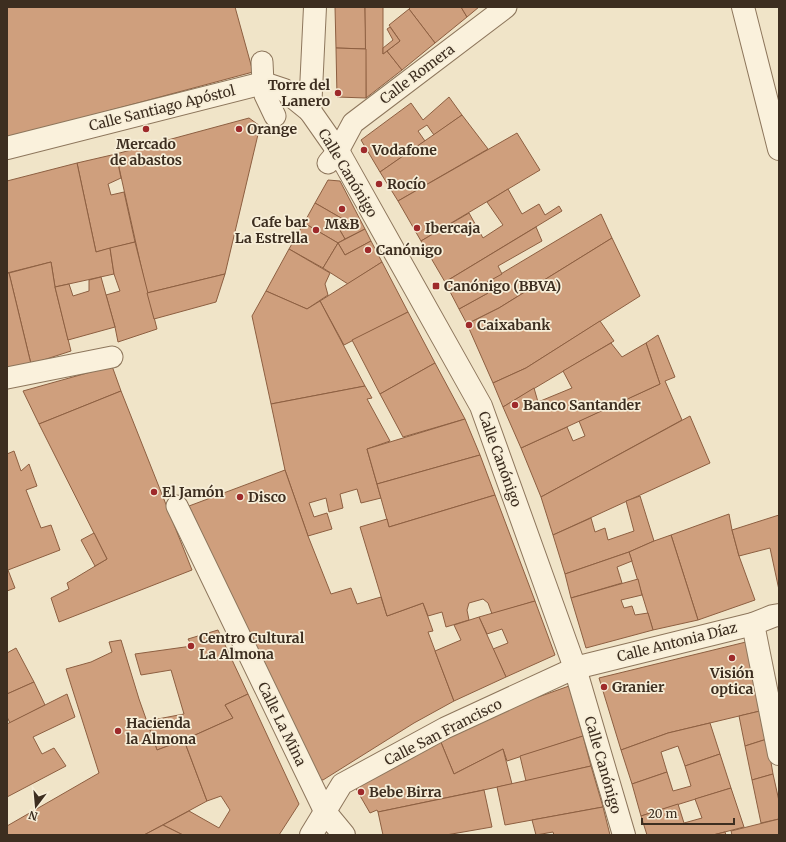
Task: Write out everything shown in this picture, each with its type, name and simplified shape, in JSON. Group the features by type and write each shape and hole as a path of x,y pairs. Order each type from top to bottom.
{"street":[{"path":"310,112 316,7"},
{"name":"Calle Romera","path":"333,157 353,123 506,7"},
{"path":"743,7 779,149"},
{"path":"262,72 310,112"},
{"path":"262,72 265,95 275,116"},
{"name":"Calle Santiago Apóstol","path":"7,148 262,72"},
{"name":"Calle Canónigo","path":"310,112 333,157 481,406 574,668 624,835"},
{"path":"7,378 112,357"},
{"name":"Calle La Mina","path":"177,506 325,812"},
{"name":"Calle Antonia Díaz","path":"574,668 753,624 779,615"},
{"path":"753,624 779,754"},
{"name":"Calle San Francisco","path":"325,812 342,784 445,728 574,668"},
{"path":"311,835 325,812 344,835"}],"building":[{"name":"Mercado de abastos","path":"7,7 235,7 253,72 7,138"},
{"path":"335,7 365,7 366,49 336,48"},
{"path":"365,7 383,7 383,54 387,51 402,70 366,98"},
{"path":"411,7 461,7 467,17 435,43 409,9"},
{"path":"461,7 479,7 467,17"},
{"path":"409,9 435,43 402,70 387,51 400,41 389,25"},
{"path":"390,27 400,41 383,54 383,48 393,40 387,29"},
{"path":"336,48 366,49 366,98 337,97"},
{"path":"449,97 462,115 434,135 427,125 418,131 425,141 380,172 361,140 411,103 423,120"},
{"path":"462,115 488,149 398,201 380,172"},
{"path":"249,118 260,126 225,274 147,293 116,154"},
{"path":"517,133 540,170 421,241 398,201"},
{"path":"116,154 121,178 108,184 111,195 124,192 135,242 96,252 77,163"},
{"path":"77,163 96,252 110,248 114,274 55,287 51,262 7,273 7,181"},
{"path":"328,180 340,181 365,229 345,239 338,227 348,222 315,203"},
{"path":"508,189 522,214 539,204 545,215 559,206 562,211 445,282 421,241 469,213 483,238 503,225 487,202"},
{"path":"315,203 348,222 338,227 345,239 338,243 304,223"},
{"path":"601,214 612,238 499,308 467,324 459,309 488,293 484,284"},
{"path":"304,223 338,243 323,268 289,249"},
{"path":"536,227 542,241 498,266 502,274 484,284 488,293 459,309 445,282"},
{"path":"365,229 371,241 345,255 338,243"},
{"path":"612,238 640,296 526,368 493,383 467,324 499,308"},
{"path":"371,241 382,262 348,284 323,268 338,243 345,255"},
{"path":"135,242 157,329 118,342 106,295 120,291 114,274 110,248"},
{"path":"289,249 330,273 325,284 328,295 307,309 266,291"},
{"path":"51,262 55,287 71,351 31,364 9,273"},
{"path":"382,262 408,312 344,345 320,301"},
{"path":"7,273 9,273 31,364 7,370"},
{"path":"225,274 216,302 154,319 147,293"},
{"path":"101,277 115,327 68,340 55,287 69,284 73,296 89,291 89,280"},
{"path":"266,291 307,309 320,301 365,386 271,404 252,316"},
{"path":"408,312 435,363 380,394 352,340"},
{"path":"600,321 614,341 503,407 493,383 526,368"},
{"path":"658,335 675,377 665,381 682,420 541,497 521,448 567,427 573,441 585,436 579,421 660,384 646,343"},
{"path":"611,343 622,357 646,343 660,384 521,448 503,407 534,388 538,402 572,388 563,371"},
{"path":"435,363 465,419 403,437 380,394"},
{"path":"112,366 121,391 39,424 23,391"},
{"path":"365,386 372,398 367,399 390,441 367,449 381,498 361,503 357,489 340,494 343,508 329,512 326,498 309,503 314,517 327,513 332,529 308,536 285,470 271,404"},
{"path":"121,391 192,570 59,622 51,598 69,589 67,583 107,559 39,424"},
{"path":"690,416 710,463 553,535 541,497"},
{"path":"465,419 480,455 377,484 367,449"},
{"path":"14,451 21,471 29,464 37,486 26,490 41,528 51,525 60,550 8,570 15,588 7,591 7,454"},
{"path":"480,455 495,495 389,527 377,484"},
{"path":"285,470 308,536 331,594 351,588 357,604 381,597 387,616 423,603 433,631 428,632 454,701 414,723 323,780 317,779 189,506"},
{"path":"495,495 535,601 492,614 488,603 483,599 469,603 467,610 469,620 446,627 442,612 428,616 423,603 387,616 360,527 387,519 389,527"},
{"path":"640,496 654,541 629,552 565,574 553,535 591,518 595,532 605,528 608,540 634,531 626,501"},
{"path":"729,514 739,556 755,600 698,620 671,535"},
{"path":"779,515 779,590 770,548 739,556 732,530"},
{"path":"94,533 107,559 95,566 81,540"},
{"path":"671,535 698,620 653,630 629,552"},
{"path":"629,552 632,561 617,567 622,583 571,598 565,574"},
{"path":"638,579 642,595 621,600 624,608 632,606 635,615 648,613 653,630 586,648 571,598"},
{"path":"535,601 555,655 506,677 493,649 508,643 502,629 487,634 479,617"},
{"path":"479,617 506,677 454,701 435,651 461,640 454,625"},
{"path":"218,630 248,694 225,705 233,718 184,740 157,750 147,721 184,714 171,670 141,675 135,654 192,646 188,639"},
{"name":"Hacienda la Almona","path":"121,640 139,699 157,750 184,740 207,801 144,835 7,835 7,826 99,773 66,669 91,662 112,652 109,642"},
{"path":"746,642 760,711 668,733 621,750 599,678"},
{"path":"16,648 34,682 7,694 7,653"},
{"path":"34,682 45,705 10,723 7,717 7,694"},
{"path":"569,686 583,736 507,761 503,749 454,774 440,740 502,710"},
{"path":"67,694 75,717 33,737 42,754 54,748 66,766 7,797 7,724"},
{"path":"248,694 299,804 279,835 183,835 163,825 189,811 219,828 230,810 221,796 207,801 184,740 233,718 225,705"},
{"path":"760,711 767,739 745,746 739,716"},
{"path":"710,723 720,754 685,766 678,746 661,752 667,772 632,784 621,750 668,733"},
{"path":"583,736 591,766 526,781 520,756"},
{"path":"767,739 773,774 752,780 745,746"},
{"path":"440,740 454,774 503,749 512,784 378,812 377,810 370,813 355,787"},
{"path":"720,754 731,788 641,816 632,784 667,772 673,791 691,786 685,766"},
{"path":"591,766 603,807 505,825 497,787"},
{"path":"773,774 779,801 779,819 761,823 752,780"},
{"path":"731,788 744,827 713,835 647,835 641,816 678,804 684,823 702,818 695,799"},
{"path":"484,790 492,827 446,835 383,835 378,812"},
{"path":"603,807 610,835 554,835 553,832 536,835 532,820"},
{"path":"779,819 779,835 732,835 731,831"},
{"path":"163,825 183,835 144,835"},
{"path":"725,832 726,835 713,835"}],"place":[{"name":"Torre del Lanero","path":"338,93"},
{"name":"Mercado de abastos","path":"146,129"},
{"name":"Orange","path":"239,129"},
{"name":"Vodafone","path":"364,150"},
{"name":"Rocío","path":"379,184"},
{"name":"M&B","path":"342,209"},
{"name":"Ibercaja","path":"417,228"},
{"name":"Cafe bar La Estrella","path":"316,230"},
{"name":"Canónigo","path":"368,250"},
{"name":"Canónigo (BBVA)","path":"436,286"},
{"name":"Caixabank","path":"469,325"},
{"name":"Banco Santander","path":"515,405"},
{"name":"El Jamón","path":"154,492"},
{"name":"Disco","path":"240,497"},
{"name":"Centro Cultural La Almona","path":"191,646"},
{"name":"Visión optica","path":"732,658"},
{"name":"Granier","path":"604,687"},
{"name":"Hacienda la Almona","path":"118,731"},
{"name":"Bebe Birra","path":"361,792"}]}
